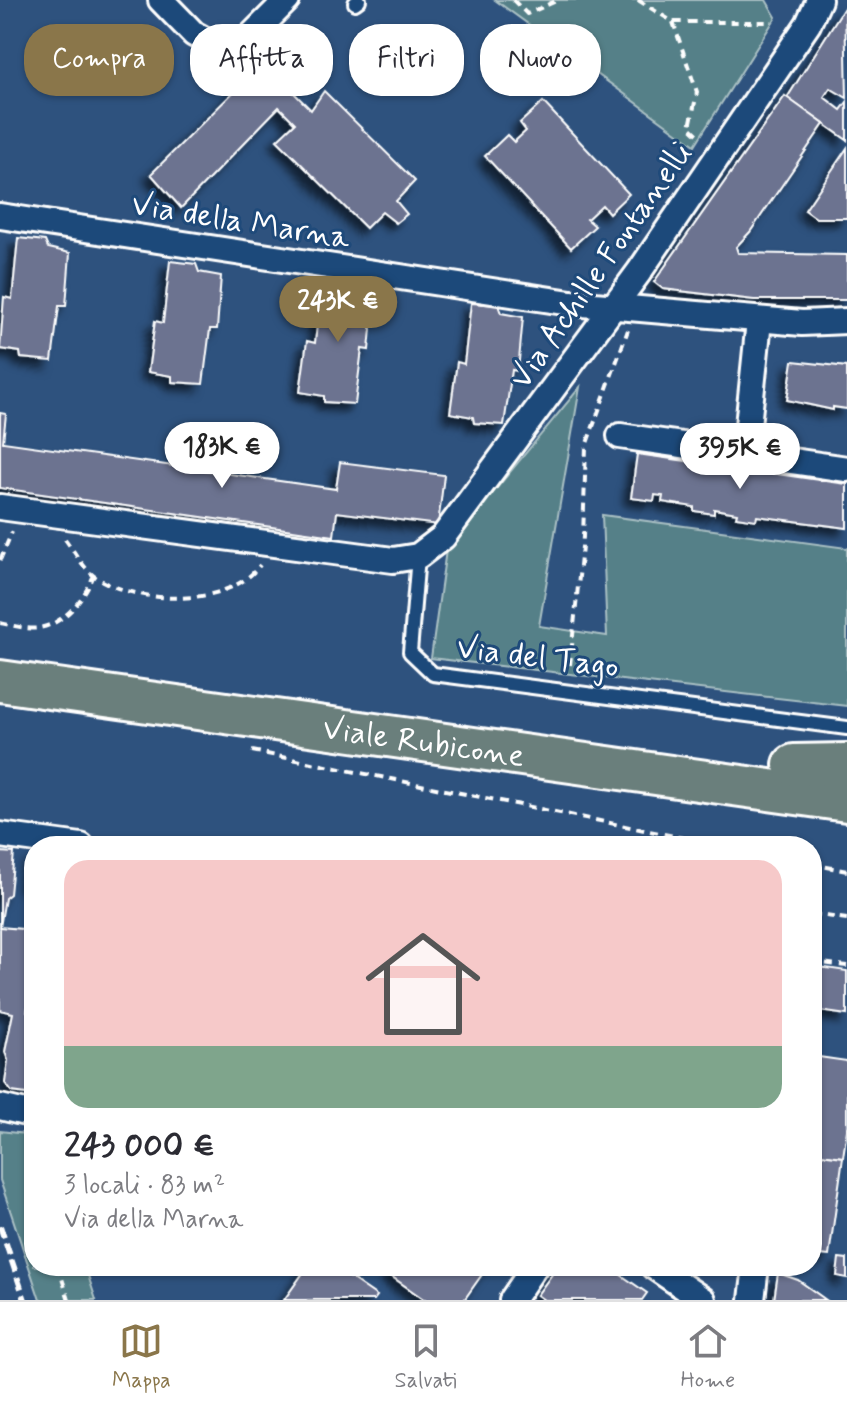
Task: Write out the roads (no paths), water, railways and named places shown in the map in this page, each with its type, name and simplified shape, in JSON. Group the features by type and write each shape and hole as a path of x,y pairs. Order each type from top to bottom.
{"highway":[{"name":"Viale Rubicone","path":"0,653 847,773"},
{"name":"Viale Rubicone","path":"0,681 847,801"},
{"path":"424,739 847,828"},
{"path":"794,765 847,764"}],"street":[{"path":"161,0 194,34 227,52 248,39 287,0"},
{"name":"Via Achille Fontanelli","path":"418,556 443,537 624,312 810,5"},
{"name":"Via della Marna","path":"0,216 624,312 759,321 847,321"},
{"path":"745,454 759,321"},
{"path":"620,436 847,469"},
{"path":"20,510 393,560 418,556"},
{"path":"0,835 24,838"},
{"path":"0,1107 24,1113"},
{"path":"512,1300 528,1276"},
{"path":"668,1276 703,1300"},
{"path":"752,1300 755,1276"}],"lane":[{"name":"Via del Tago","path":"418,556 410,652 422,668 433,674 847,728"}],"railway":[{"path":"0,1226 25,1300"}]}
